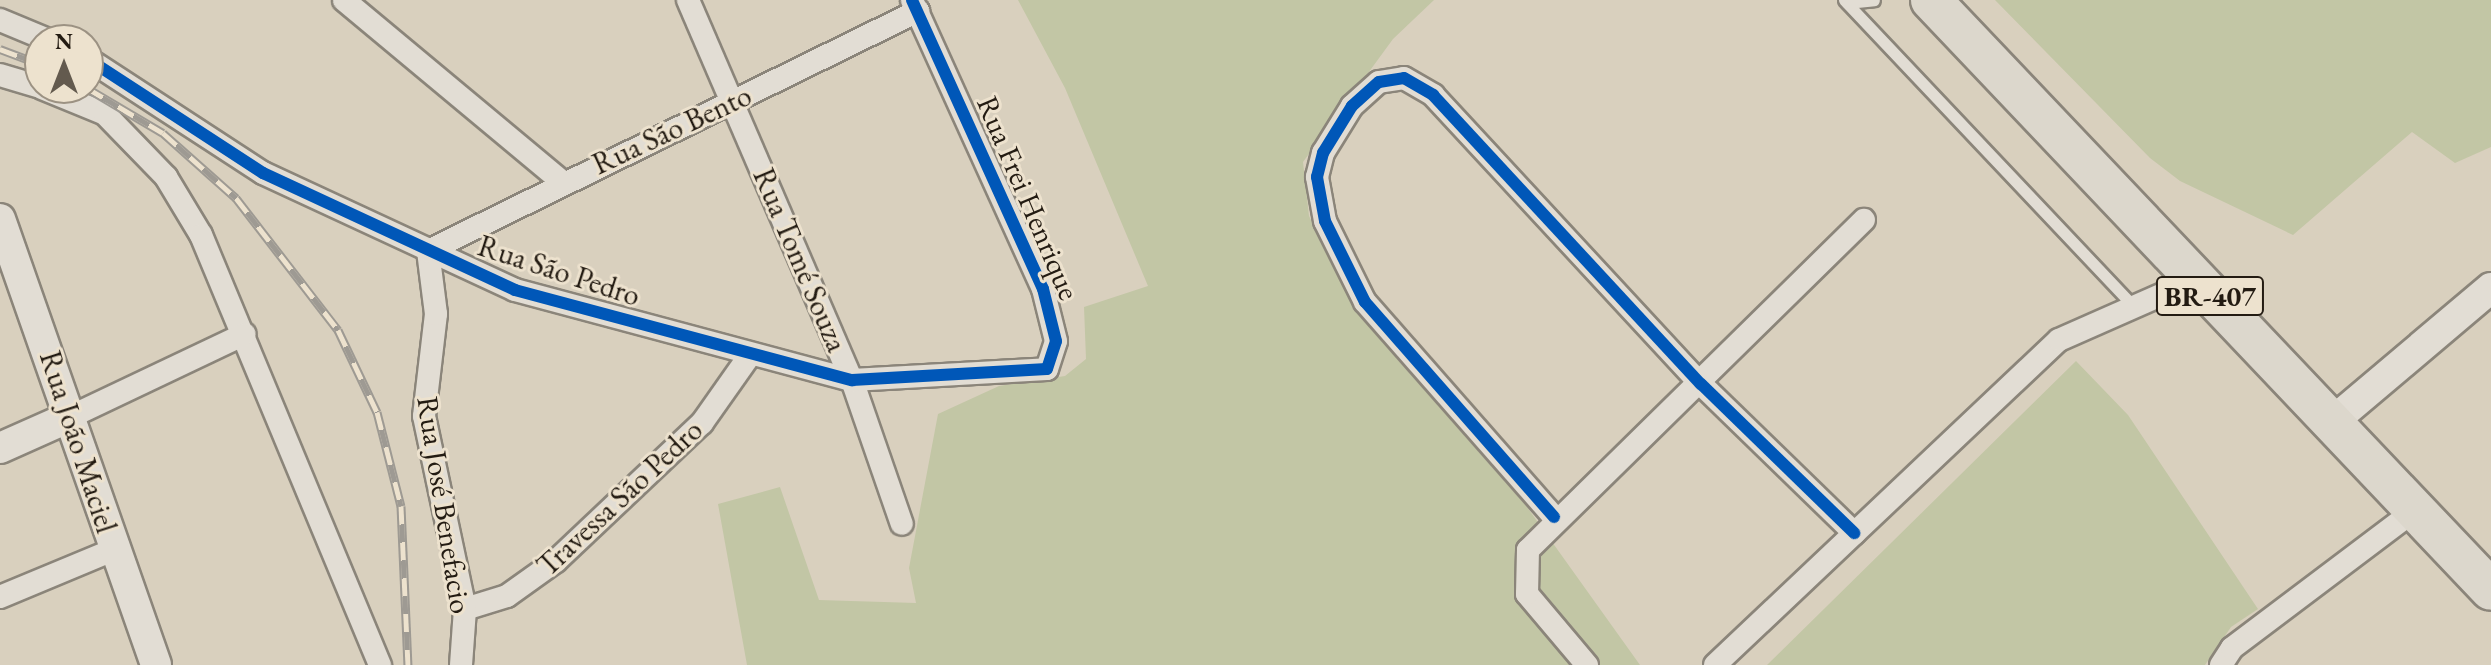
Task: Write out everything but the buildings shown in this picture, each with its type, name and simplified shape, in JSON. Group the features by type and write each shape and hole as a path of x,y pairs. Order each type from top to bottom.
{"highway":[{"name":"BR-407","path":"1931,0 2491,590"}],"street":[{"path":"344,0 561,181"},
{"name":"Rua Tomé Souza","path":"688,0 852,380 902,524"},
{"name":"Rua São Bento","path":"428,251 498,221 561,181 732,102 915,5"},
{"name":"Rua Frei Henrique","path":"852,380 1027,372 1056,361 1053,325 1029,254 915,5"},
{"path":"0,20 24,30"},
{"name":"Rua São Pedro","path":"104,69 263,173 515,290 852,380"},
{"path":"0,75 24,83"},
{"path":"1554,517 1365,302 1325,221 1317,177 1323,153 1366,91 1393,78 1425,87 1701,384 1854,533"},
{"path":"80,104 105,114 166,177 245,334 380,665"},
{"name":"Rua João Maciel","path":"0,219 72,416 113,550 156,665"},
{"path":"1587,665 1522,583 1528,550 1554,517 1701,384 1864,220"},
{"name":"Rua José Benefacio","path":"428,251 436,314 424,416 465,609 461,665"},
{"path":"1715,665 2059,340 2131,304 2195,280"},
{"path":"2331,423 2491,288"},
{"path":"0,448 245,334"},
{"name":"Travessa São Pedro","path":"465,609 507,596 556,561 702,423 750,355"},
{"path":"2221,665 2232,648 2414,511"},
{"path":"0,597 113,550"}],"lane":[{"path":"1846,1 1874,0"},
{"path":"1846,1 2131,304"}],"green space":[{"path":"1018,0 1434,0 1393,39 1303,162 1309,216 1356,312 1527,507 1640,665 747,665 718,504 780,487 819,600 916,603 909,568 938,414 999,386 1065,376 1086,359 1084,307 1148,286 1065,88"},
{"path":"1995,0 2491,0 2491,147 2455,163 2412,132 2293,235 2180,181 2150,158"},
{"path":"2076,361 2128,415 2258,609 2231,627 2205,665 1767,665"}],"railway":[{"path":"0,49 24,58"},
{"path":"104,98 163,133 236,198 338,330 377,412 401,506 408,665"}],"cycle path":[{"path":"104,69 263,173 515,290 852,380 1047,369 1056,341 1043,289 912,0"},
{"path":"1554,517 1365,302 1325,221 1317,177 1323,153 1352,106 1379,82 1404,78 1433,95 1701,384 1854,533"}]}
